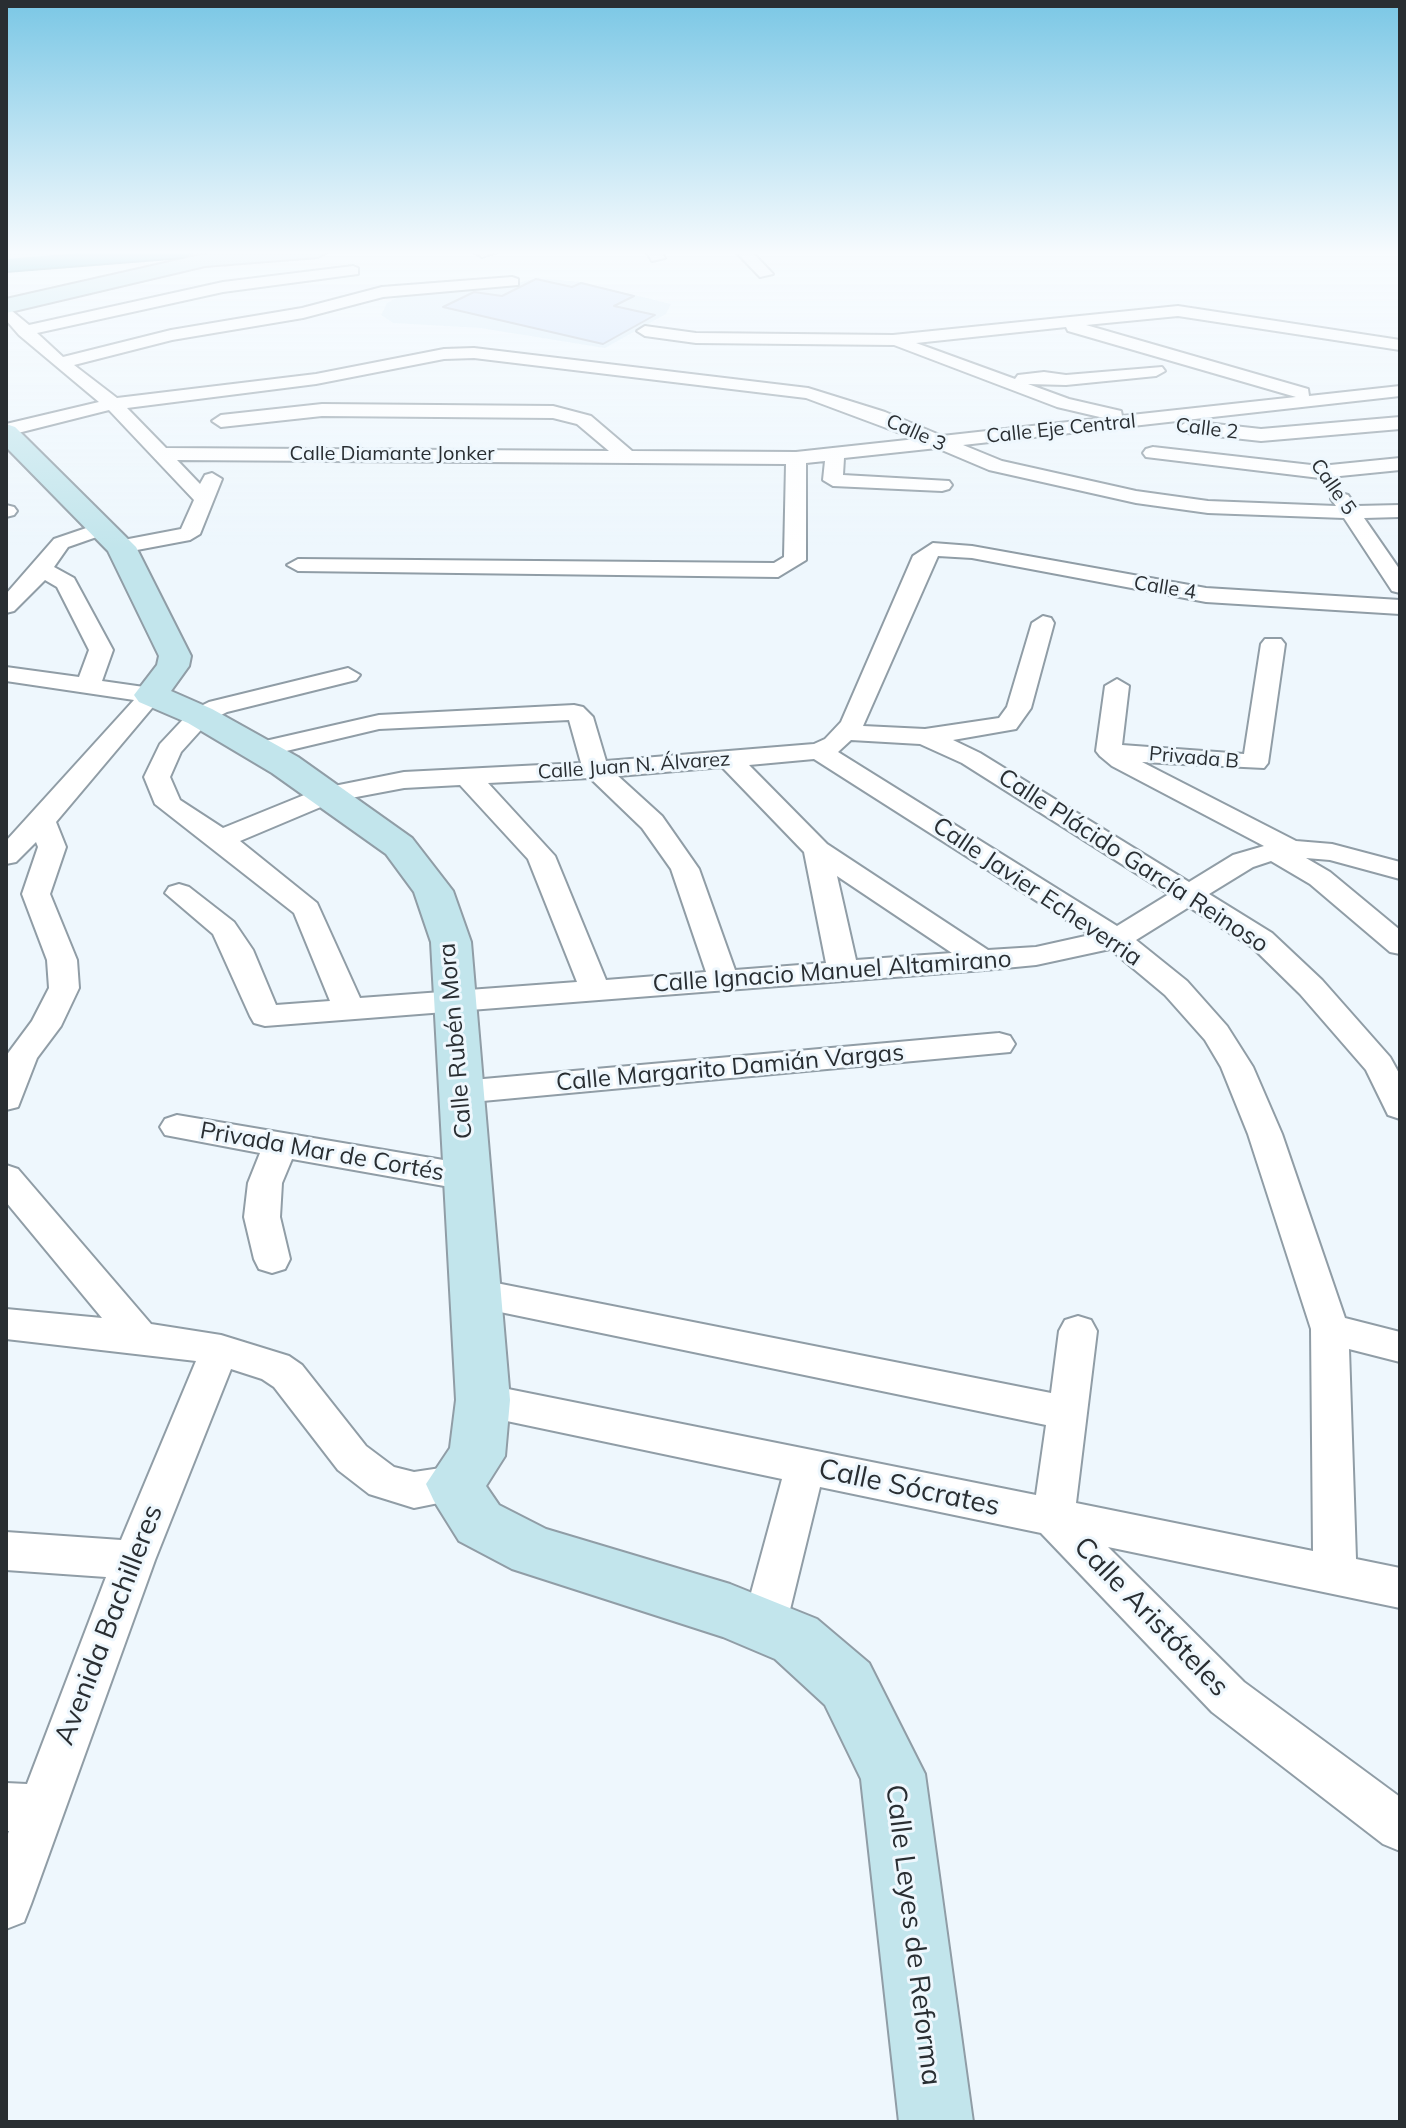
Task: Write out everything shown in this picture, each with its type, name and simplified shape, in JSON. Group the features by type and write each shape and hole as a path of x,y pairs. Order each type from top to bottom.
{"street":[{"path":"47,350 113,404 203,498"},
{"path":"61,363 111,350"},
{"name":"Calle 2","path":"915,350 1063,403 1138,420 1261,435 1400,423"},
{"path":"1142,350 1275,395"},
{"name":"Calle 3","path":"8,437 113,404 316,379 444,354 474,353 730,381 808,393 878,416 935,443 996,466 1136,497 1208,507 1351,513 1400,511"},
{"path":"1009,382 1156,371"},
{"name":"Calle Eje Central","path":"625,455 796,458 1138,420 1275,395 1329,400 1400,391"},
{"name":"Calle 5","path":"1275,395 1320,472 1400,586"},
{"path":"221,421 322,410 553,412 584,420 625,455"},
{"path":"6,856 42,821 151,695 173,666 175,656 111,538 8,437"},
{"path":"1153,453 1320,472 1400,464"},
{"name":"Calle Diamante Jonker","path":"159,454 625,455"},
{"path":"6,606 42,569 61,543 190,534 223,454"},
{"path":"835,454 833,480 942,485"},
{"path":"298,565 778,570 795,560 796,458"},
{"name":"Calle 4","path":"846,732 924,556 933,549 972,552 1105,579 1206,595 1400,607"},
{"path":"42,569 66,583 101,650 88,686"},
{"path":"925,737 1007,724 1019,708 1043,623"},
{"name":"Privada B","path":"1109,751 1255,763 1273,644"},
{"path":"6,674 151,695"},
{"path":"348,675 264,694 200,716 169,749 157,777 168,804 221,839 307,909 349,1009"},
{"path":"1109,751 1117,686"},
{"name":"Calle Rubén Mora","path":"151,695 200,716 261,749 328,795 399,846 433,891 451,942 483,1400 477,1456 454,1484"},
{"path":"261,749 379,722 562,711 581,717 596,770 652,822 685,869 724,980"},
{"name":"Calle Plácido García Reinoso","path":"846,732 925,737 971,758 1262,940 1311,987 1379,1065 1400,1107"},
{"name":"Calle Juan N. Álvarez","path":"221,839 328,795 404,780 596,770 819,751 834,744 846,732"},
{"name":"Calle Javier Echeverria","path":"819,751 1114,937 1176,988 1216,1033 1237,1067 1265,1134 1330,1329"},
{"name":"Privada B","path":"1109,751 1121,761 1282,851 1320,878 1400,945"},
{"path":"730,760 817,850 984,961"},
{"path":"467,777 541,856 595,990"},
{"path":"6,1099 7,1086 23,1054 45,1026 64,988 62,960 36,894 52,847 42,821"},
{"path":"817,850 843,971"},
{"path":"1282,851 1332,852 1400,871"},
{"name":"Calle Ignacio Manuel Altamirano","path":"179,893 224,928 238,950 265,1016 984,961 1066,951 1114,937 1192,894 1243,861 1282,851"},
{"name":"Calle Margarito Damián Vargas","path":"461,1092 999,1044"},
{"name":"Privada Mar de Cortés","path":"177,1127 467,1177"},
{"path":"272,1259 262,1217 265,1183 280,1145"},
{"path":"6,1178 140,1337"},
{"path":"476,1293 1067,1413"},
{"path":"6,1324 140,1337 221,1350 275,1367 288,1376 352,1458 383,1482 414,1490 454,1484"},
{"path":"1335,1576 1330,1329 1400,1347"},
{"name":"Calle Aristóteles","path":"1078,1331 1054,1518 1127,1597 1228,1697 1400,1827"},
{"name":"Avenida Bachilleres","path":"6,1904 23,1808 134,1560 199,1395 221,1350"},
{"name":"Calle Sócrates","path":"483,1400 1400,1588"},
{"path":"764,1626 805,1467"},
{"name":"Calle Leyes de Reforma","path":"454,1484 479,1523 532,1551 796,1639 847,1684 893,1774 936,2122"},
{"path":"6,1551 134,1560"}]}
